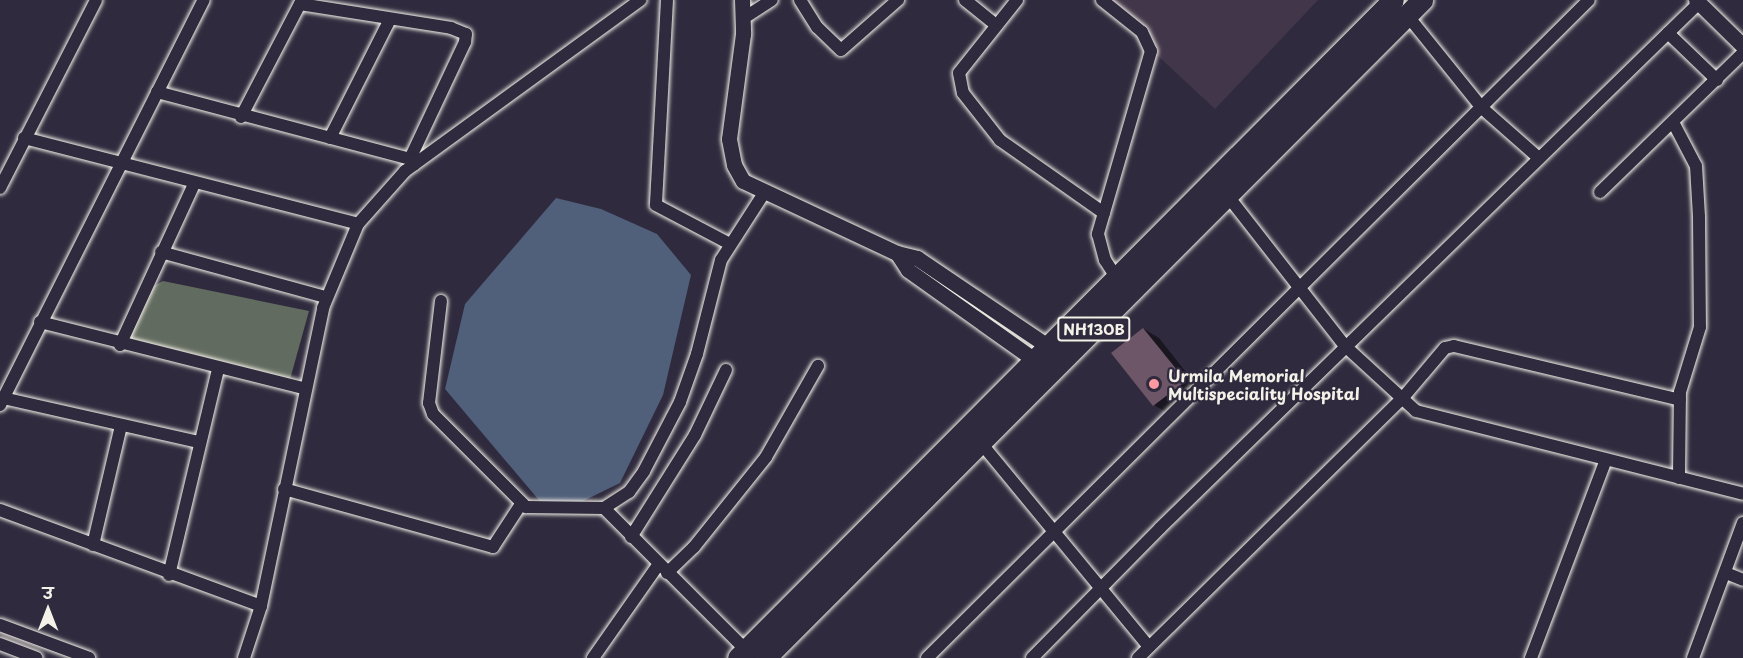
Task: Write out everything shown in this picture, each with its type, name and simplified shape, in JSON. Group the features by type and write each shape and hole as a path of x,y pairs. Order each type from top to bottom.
{"highway":[{"name":"NH130B","path":"751,656 1050,360 1227,195 1407,5"},
{"name":"NH130B","path":"751,656 981,443 1118,280 1407,5"}],"street":[{"path":"0,188 4,169 24,138 96,0"},
{"path":"200,442 2,402 119,163 204,0"},
{"path":"244,658 261,606 303,388 326,297 358,224 412,162 640,0"},
{"path":"667,0 656,206 730,244"},
{"path":"742,0 744,18 730,152 743,181 764,193 897,253 917,258 1050,360"},
{"path":"744,18 772,0"},
{"path":"800,0 817,27 842,50 898,0"},
{"path":"965,0 996,25"},
{"path":"1017,0 959,73 963,93 1000,140 1104,213"},
{"path":"1102,0 1142,32 1151,51 1104,213 1099,245 1118,280"},
{"path":"927,658 1589,0"},
{"path":"241,117 301,2 390,20 459,30 467,36 412,162"},
{"path":"1032,658 1345,346 1668,33 1697,2 1743,46"},
{"path":"1407,5 1482,108 1539,159"},
{"path":"330,138 390,20"},
{"path":"1668,33 1717,80"},
{"path":"1600,192 1674,124 1743,53"},
{"path":"157,92 241,117 330,138 412,162"},
{"path":"1674,124 1696,166 1699,218 1700,327 1680,400 1679,478"},
{"path":"24,138 194,184 358,224"},
{"path":"120,345 160,252 194,184"},
{"path":"441,301 430,410 521,504 536,510 604,508 629,492 644,471 680,402 697,354 712,282 730,244 764,193"},
{"path":"1227,195 1345,346 1401,400 1434,418 1743,494"},
{"path":"160,252 326,297"},
{"path":"40,322 120,345 303,388"},
{"path":"1138,658 1401,400 1445,348 1454,346 1680,400"},
{"path":"593,658 663,569 694,547 766,457 818,366"},
{"path":"169,575 218,369"},
{"path":"631,537 695,435 726,370"},
{"path":"93,545 121,426"},
{"path":"981,443 1149,647"},
{"path":"1531,658 1606,460"},
{"path":"284,489 493,547 521,504"},
{"path":"604,508 751,656"},
{"path":"0,510 169,575 261,606"},
{"path":"1693,658 1743,523"},
{"path":"1726,573 1743,580"},
{"path":"0,625 89,658"},
{"path":"0,644 36,658"}],"shaded area":[{"path":"1098,0 1318,0 1215,109"}],"green space":[{"path":"163,281 309,311 289,383 128,344 150,288"}],"water":[{"path":"556,198 601,209 657,234 691,275 663,395 620,483 571,507 543,505 445,389 465,304"}],"building":[{"path":"1143,328 1186,381 1153,406 1111,353"}],"place":[{"name":"Urmila Memorial Multispeciality Hospital","path":"1154,384"}]}
